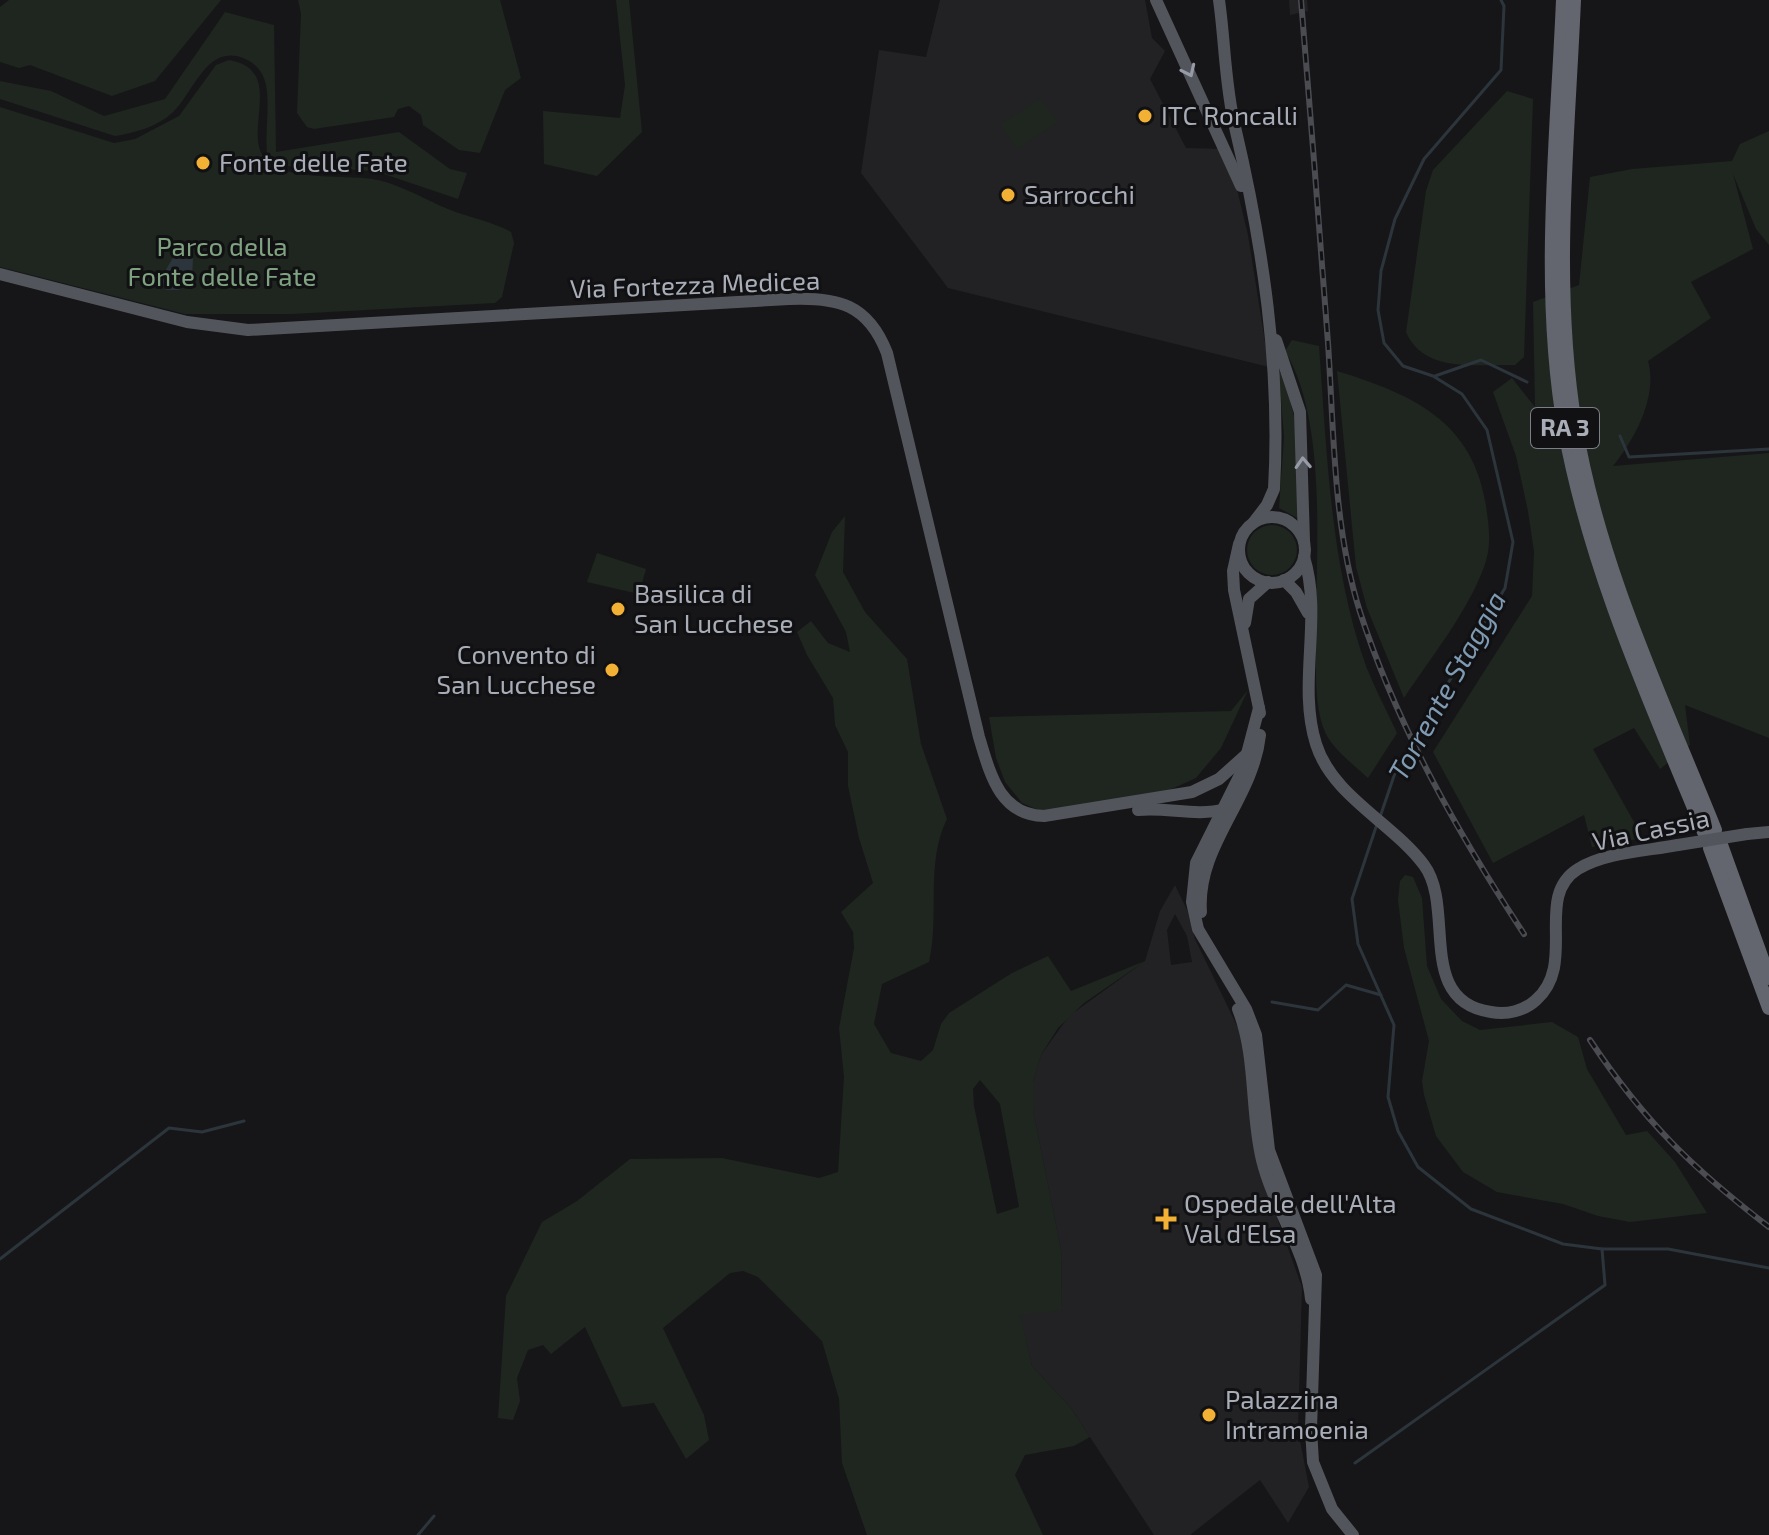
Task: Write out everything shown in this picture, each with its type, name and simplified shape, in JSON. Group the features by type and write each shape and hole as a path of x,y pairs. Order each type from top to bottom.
{"highway":[{"name":"RA 3","path":"1563,0 1553,291 1565,428 1599,569 1709,831 1610,563 1575,424 1563,289 1574,0"},
{"path":"1769,978 1716,846 1769,1008"}],"main road":[{"path":"1156,0 1239,179 1253,226"},
{"path":"1219,0 1253,226"},
{"path":"1215,126 1228,140 1238,135"},
{"name":"Via Cassia","path":"1239,544 1267,505 1274,489 1277,403 1272,329 1253,226"},
{"name":"Via Fortezza Medicea","path":"0,274 187,322 241,330 797,298 829,300 855,308 878,334 891,365 990,774 1008,802 1028,815"},
{"name":"Via Cassia","path":"1272,329 1300,412 1304,557 1310,617 1310,699 1315,740 1321,758 1351,793 1412,851 1429,872 1438,898 1439,959 1446,979 1470,1004 1483,1011 1500,1014 1519,1010 1545,991 1558,953 1558,894 1577,869 1598,860 1769,832"},
{"path":"1254,522 1273,517 1283,519 1292,524 1304,541"},
{"path":"1239,544 1239,555 1249,574 1268,582 1284,580 1300,567 1304,557"},
{"path":"1207,943 1201,905 1202,875 1254,768 1259,740 1259,708 1234,590 1233,571 1239,544"},
{"path":"1284,580 1296,592 1310,617"},
{"path":"1244,630 1248,602 1268,582"},
{"path":"1259,708 1248,753 1207,838 1192,885 1196,923 1246,1009 1256,1035 1272,1160 1313,1260 1318,1292 1314,1340 1313,1462 1332,1509 1353,1535"},
{"path":"1028,815 1055,815 1187,793 1219,779 1248,753"},
{"path":"1028,815 1053,821 1162,808 1192,815 1222,810 1230,807 1254,768"},
{"path":"1192,815 1207,838"},
{"path":"1233,991 1247,1039 1264,1166 1304,1264 1314,1340"}],"shaded area":[{"name":"Sarrocchi","path":"940,0 1145,0 1152,38 1165,51 1150,79 1186,148 1223,149 1235,181 1248,235 1269,367 948,288 861,173 879,50 926,57"},
{"path":"1289,0 1307,0 1308,11 1290,15"},
{"path":"183,252 193,258 192,278 179,290 166,290 161,278 174,256"},
{"name":"Ospedale dell'Alta Val d'Elsa","path":"1175,885 1188,912 1195,939 1241,1034 1272,1204 1302,1287 1298,1430 1309,1487 1288,1523 1260,1480 1190,1535 1154,1535 1071,1408 1032,1366 1019,1314 1062,1309 1061,1250 1033,1110 1033,1082 1041,1055 1069,1016 1145,961 1160,911","holes":["1175,914 1187,936 1192,962 1171,965 1167,930"]}],"green space":[{"path":"9,0 221,0 155,81 112,96 30,65 19,68 0,62 0,7"},
{"path":"298,0 500,0 521,78 505,90 480,153 459,150 423,125 421,115 409,106 398,109 394,117 314,129 307,127 297,113 301,14"},
{"path":"616,0 629,0 642,132 597,176 544,164 543,111 620,118 625,85"},
{"path":"225,12 274,25 276,152 399,132 450,169 467,173 458,199 375,171 285,166 267,153 268,101 265,80 255,65 243,58 219,58 202,73 166,118 145,129 115,136 0,99 0,81 51,91 104,116 165,99"},
{"name":"Parco della Fonte delle Fate","path":"229,60 247,67 257,78 260,93 258,142 263,156 274,166 309,175 382,181 511,232 514,243 502,297 495,303 292,314 185,314 0,267 0,107 114,143 135,139 179,116 216,65"},
{"path":"1507,91 1533,99 1524,357 1515,365 1438,361 1425,355 1406,332 1426,191 1433,170"},
{"path":"1040,98 1058,122 1017,149 1001,125"},
{"path":"1769,131 1769,245 1756,229 1733,174 1753,249 1691,282 1711,318 1648,361 1650,388 1647,402 1636,430 1613,466 1769,453 1769,738 1685,705 1690,745 1660,769 1634,728 1593,749 1643,838 1592,847 1584,815 1493,863 1433,752 1532,596 1534,552 1528,511 1516,456 1493,392 1512,378 1535,407 1533,302 1579,285 1590,177 1632,169 1732,161 1740,144"},
{"path":"1292,340 1319,346 1332,508 1345,588 1366,666 1397,733 1368,778 1330,740 1319,713 1316,678 1317,493 1308,415 1299,381 1285,351"},
{"path":"1337,371 1413,401 1453,432 1468,452 1479,476 1486,506 1489,544 1477,584 1404,698 1367,608 1356,567"},
{"path":"1283,372 1297,428 1299,519 1279,508 1284,437 1279,374"},
{"path":"845,516 843,572 865,612 907,659 921,744 947,819 936,853 929,962 882,984 874,1024 891,1053 921,1061 933,1050 941,1024 949,1013 1012,973 1048,956 1071,991 1145,961 1084,1003 1058,1028 1041,1055 1033,1082 1033,1110 1061,1250 1062,1310 1020,1315 1032,1366 1071,1408 1090,1437 1074,1446 1025,1455 1015,1475 1043,1535 867,1535 842,1463 839,1399 822,1341 758,1277 743,1271 730,1273 663,1328 704,1415 709,1440 686,1459 654,1403 622,1407 585,1327 551,1354 543,1345 528,1350 517,1378 520,1401 513,1420 498,1418 506,1296 542,1222 577,1201 630,1159 722,1158 819,1178 838,1172 844,1077 839,1028 854,948 853,932 841,912 873,883 859,838 848,786 848,752 835,725 833,698 797,632 811,621 828,643 850,652 846,632 815,575 832,532","holes":["980,1080 1000,1104 1019,1207 997,1214 974,1106 973,1089"]},
{"path":"1272,525 1290,532 1297,550 1290,568 1272,575 1254,568 1247,550 1254,532"},
{"path":"597,553 646,569 639,594 587,582"},
{"path":"1248,690 1221,748 1196,778 1167,791 1041,811 1022,803 1005,782 996,758 989,717 1231,711"},
{"path":"1405,875 1413,877 1422,898 1427,966 1441,999 1462,1021 1480,1030 1552,1022 1578,1037 1587,1069 1626,1135 1647,1131 1675,1162 1707,1213 1630,1222 1598,1216 1563,1204 1497,1192 1463,1172 1436,1136 1424,1095 1422,1081 1429,1041 1404,948 1398,900 1400,881"}],"waterway":[{"name":"Torrente Staggia","path":"1380,817 1396,770 1505,588 1513,542 1487,430 1462,394 1433,376 1403,366 1384,343 1378,310 1381,271 1395,219 1424,159 1501,70 1504,6 1501,0"},
{"path":"1435,376 1481,360 1527,382"},
{"path":"1620,436 1629,457 1769,449"},
{"name":"Torrente Staggia","path":"1377,824 1352,899 1358,944 1394,1025 1388,1097 1398,1131 1418,1167 1471,1209 1563,1244 1602,1249 1668,1249 1769,1268"},
{"path":"1272,1002 1318,1010 1346,985 1381,995"},
{"path":"0,1259 169,1128 202,1132 244,1121"},
{"path":"1355,1463 1605,1285 1602,1249"},
{"path":"418,1535 434,1516"}],"railway":[{"path":"1301,0 1336,479 1351,580 1375,655 1411,738 1453,819 1524,934"},
{"path":"1590,1040 1630,1095 1671,1142 1769,1227"}],"place":[{"name":"ITC Roncalli","path":"1145,116"},
{"name":"Fonte delle Fate","path":"203,163"},
{"name":"Sarrocchi","path":"1008,195"},
{"name":"Basilica di San Lucchese","path":"618,609"},
{"name":"Convento di San Lucchese","path":"612,670"},
{"name":"Ospedale dell'Alta Val d'Elsa","path":"1166,1219"},
{"name":"Palazzina Intramoenia","path":"1209,1415"}]}
